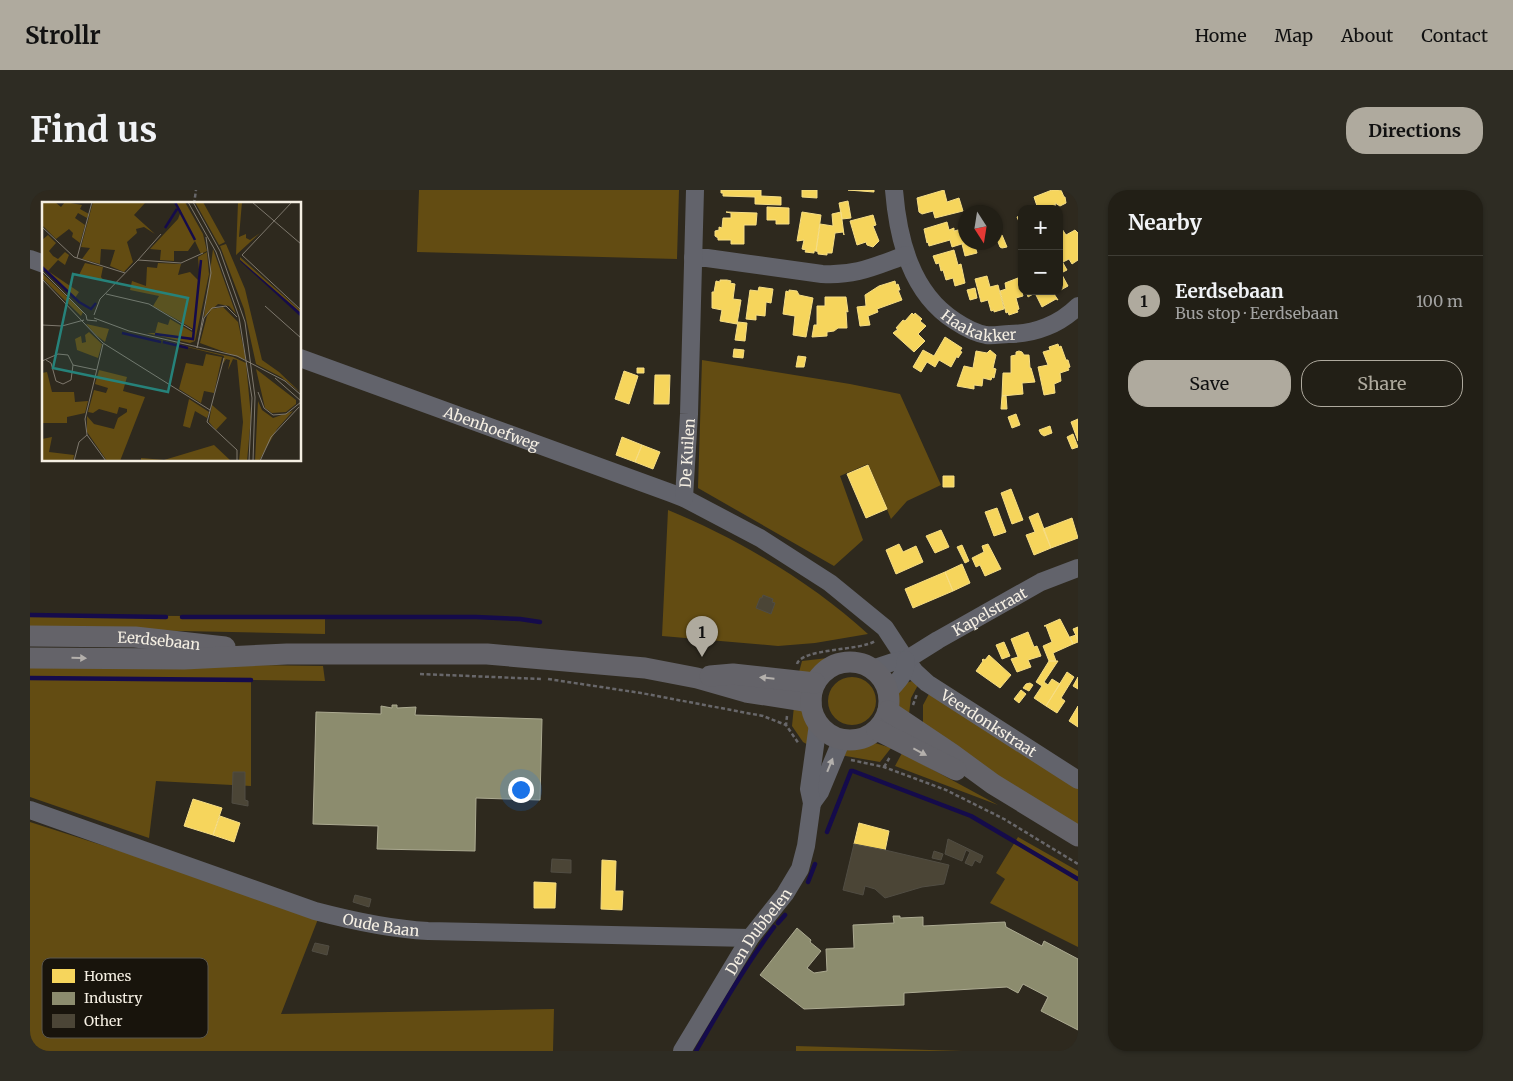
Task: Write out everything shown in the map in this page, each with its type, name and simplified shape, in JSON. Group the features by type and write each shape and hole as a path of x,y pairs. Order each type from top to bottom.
{"main road":[{"name":"Eerdsebaan","path":"30,636 135,637 287,654"},
{"name":"Eerdsebaan","path":"30,658 184,659 287,654 487,654 645,668 698,678 746,692 813,693"},
{"path":"847,662 860,664 872,669 882,679 888,702 884,720 877,730 866,737 854,740 844,749 818,724 813,714 813,693 823,672 834,666 847,662"},
{"path":"888,702 952,754 993,784 1078,836"},
{"path":"877,730 946,766 993,784"}],"street":[{"name":"De Kuilen","path":"695,190 689,414 684,498 760,538 830,583 885,628 906,660"},
{"name":"Haakakker","path":"894,190 896,214 906,255 915,279 942,312 967,328 986,335 1025,334 1060,322 1078,306"},
{"path":"693,258 706,258 839,275 857,272 906,255"},
{"path":"30,259 42,263"},
{"name":"Abenhoefweg","path":"301,358 684,498"},
{"name":"Kapelstraat","path":"872,669 906,660 1041,582 1078,568"},
{"path":"888,702 906,668 906,660"},
{"name":"Veerdonkstraat","path":"906,660 915,672 927,682 1078,780"},
{"name":"Den Dubbelen","path":"682,1051 750,938 786,894 796,877 804,855 812,803 809,789 818,724"},
{"name":"Den Dubbelen","path":"812,803 844,749"},
{"name":"Oude Baan","path":"30,810 315,911 382,927 428,931 750,938"}],"path":[{"path":"419,674 545,679 641,693 753,714 786,725"},
{"path":"844,749 946,790 1004,819 1078,864"}],"shaded area":[{"path":"419,190 679,190 677,259 417,252"},
{"path":"702,360 900,394 941,485 907,501 891,519 868,464 840,476 863,540 834,566 698,488"},
{"path":"668,510 721,534 774,564 824,597 868,634 815,643 778,646 662,636"},
{"path":"30,615 325,617 325,634 30,628"},
{"path":"836,657 822,664 811,676 798,676 802,661"},
{"path":"30,662 323,666 325,681 251,680 251,786 156,781 149,838 30,797"},
{"path":"847,677 857,677 866,681 872,687 876,701 872,715 866,721 857,725 847,725 838,721 832,715 828,706 828,696 832,687 838,681"},
{"path":"912,681 918,685 911,698 908,722 897,707 896,690 903,684"},
{"path":"930,692 1078,785 1078,825 923,730 923,705"},
{"path":"794,706 805,710 811,725 810,746 803,742 792,726"},
{"path":"872,742 891,748 880,762 840,755 846,749"},
{"path":"902,753 998,805 895,766"},
{"path":"30,822 170,867 318,919 281,1014 554,1009 553,1051 30,1051"},
{"path":"1018,837 1078,871 1078,947 990,903 1005,879 996,873"},
{"path":"796,1046 963,1051 796,1051"}],"building: Homes":[{"path":"721,190 761,190 761,196 781,197 781,205 755,204 755,197 723,196"},
{"path":"802,190 817,190 817,198 802,197"},
{"path":"848,190 874,190 874,192"},
{"path":"944,190 947,202 959,198 961,205 958,205 958,212 935,218 933,211 922,214 919,212 917,198"},
{"path":"1052,190 1061,190 1066,203 1062,205 1055,203 1055,205 1037,205 1034,197"},
{"path":"848,201 851,218 842,219 839,203"},
{"path":"767,207 789,208 789,224 776,224 776,220 767,220"},
{"path":"726,212 757,213 756,225 744,225 744,244 731,244 731,240 718,240 715,236 715,231 719,230 719,227 722,228 723,218 731,218 731,213"},
{"path":"802,212 821,215 816,251 814,253 805,252 806,250 802,249 804,240 797,241"},
{"path":"841,212 844,235 843,232 835,233 832,253 827,253 827,255 818,254 816,251 820,224 833,226 832,214"},
{"path":"873,215 876,225 873,226 879,241 873,247 867,245 866,242 857,245 850,221"},
{"path":"947,222 949,230 954,228 954,231 958,230 958,245 952,247 950,240 929,246 924,229"},
{"path":"1063,230 1066,235 1075,230 1078,233 1078,260 1072,264 1069,259 1063,262"},
{"path":"1003,237 1007,247 1003,248"},
{"path":"954,250 958,265 961,264 965,283 955,286 953,278 946,280 943,270 941,271 939,263 936,264 933,256"},
{"path":"964,250 976,250 977,253 965,256"},
{"path":"1063,263 1067,270 1063,272"},
{"path":"987,276 990,287 998,285 1004,309 994,312 994,310 991,311 988,300 981,302 975,279"},
{"path":"1063,277 1068,286 1063,289"},
{"path":"1018,278 1018,295 1023,296 1016,298 1018,312 1009,315 1008,312 1006,313 1000,291 1006,289 1005,283"},
{"path":"720,280 731,281 730,283 735,284 733,299 741,300 737,324 720,321 722,310 712,308 712,292 714,292 716,281 720,282"},
{"path":"895,281 896,285 898,284 902,300 877,309 878,312 868,316 870,325 860,326 857,307 866,306 865,295 879,286"},
{"path":"759,287 773,289 771,303 766,302 765,316 756,315 756,320 746,319 750,290 758,291"},
{"path":"975,288 977,298 970,300 967,290"},
{"path":"789,290 797,291 799,295 813,298 806,337 793,335 795,316 783,314 786,291 789,292"},
{"path":"1036,295 1055,295 1058,300 1056,299 1042,307"},
{"path":"825,297 846,297 848,312 846,311 847,328 838,328 827,332 827,336 812,337 814,325 817,325 817,306 825,306"},
{"path":"912,313 914,315 915,313 922,319 920,321 926,326 918,334 925,341 914,352 893,333 898,329 896,328 903,320 905,321"},
{"path":"738,322 747,323 745,341 735,340"},
{"path":"945,337 962,348 960,351 962,352 958,358 957,356 951,367 939,360 935,367 927,362 921,372 913,367 923,350 934,356"},
{"path":"1058,344 1059,347 1061,346 1070,367 1068,368 1069,370 1060,373 1061,381 1054,384 1055,393 1044,395 1038,367 1048,365 1043,352 1050,350 1049,347"},
{"path":"734,349 744,350 743,358 733,357"},
{"path":"990,350 996,355 993,368 996,369 994,378 992,377 991,380 983,378 982,386 974,385 974,389 957,386 964,366 973,368 976,351 987,353"},
{"path":"1019,351 1024,355 1029,355 1030,368 1035,382 1022,383 1023,394 1002,396 1003,373 1011,373 1011,356 1016,355 1016,352"},
{"path":"798,356 806,357 804,367 796,367"},
{"path":"637,368 644,368 644,373 637,373"},
{"path":"624,371 638,376 629,404 615,399"},
{"path":"655,375 670,375 669,404 654,404"},
{"path":"1006,395 1007,409 1001,409 1002,396"},
{"path":"1016,414 1020,425 1012,428 1008,417"},
{"path":"1078,419 1078,441 1071,422"},
{"path":"1050,426 1052,433 1044,436 1041,434 1039,430"},
{"path":"1073,434 1078,447 1072,449 1067,437"},
{"path":"622,437 642,445 635,462 616,455"},
{"path":"642,445 660,452 653,469 635,462"},
{"path":"868,465 887,509 866,518 847,474"},
{"path":"943,476 954,476 954,487 943,487"},
{"path":"1011,489 1023,520 1012,524 1001,493"},
{"path":"997,508 1006,532 994,536 985,512"},
{"path":"1038,513 1051,548 1034,555 1026,535 1035,532 1029,517"},
{"path":"1072,518 1078,538 1051,548 1043,529"},
{"path":"941,530 949,547 935,553 926,536"},
{"path":"899,544 903,552 916,546 923,562 896,574 886,550"},
{"path":"988,544 1001,569 985,576 980,565 976,567 972,558 984,552 982,546"},
{"path":"962,545 969,561 965,563 957,547"},
{"path":"962,564 970,583 953,591 945,572"},
{"path":"945,572 953,591 913,608 905,589"},
{"path":"1060,619 1073,644 1053,653 1056,661 1049,661 1043,646 1052,642 1046,626 1044,626"},
{"path":"1078,627 1078,640 1073,629"},
{"path":"1028,632 1034,647 1037,646 1041,656 1028,660 1031,667 1017,672 1011,659 1018,657 1011,639"},
{"path":"1076,635 1078,642 1073,644 1070,637"},
{"path":"1004,642 1010,656 1002,659 996,645"},
{"path":"989,655 1011,675 1000,688 976,671 982,660 985,660"},
{"path":"1049,661 1058,661 1044,682 1048,685 1052,679 1060,684 1046,706 1034,698 1042,686 1036,682"},
{"path":"1067,672 1074,677 1061,698 1065,701 1057,713 1046,706"},
{"path":"1078,677 1078,689 1073,686"},
{"path":"1030,683 1033,685 1029,691 1023,688 1026,684"},
{"path":"1021,690 1026,694 1019,703 1014,699"},
{"path":"1078,706 1078,727 1069,721"},
{"path":"193,799 222,808 213,835 184,826"},
{"path":"220,816 240,823 234,842 213,835"},
{"path":"859,823 889,831 885,851 854,844"},
{"path":"602,860 616,861 615,891 623,891 622,910 601,909"},
{"path":"534,882 556,883 555,908 534,908"}],"building: Industry":[{"path":"392,705 397,705 397,708 416,707 415,715 542,719 540,800 476,798 475,851 377,849 378,826 313,824 316,712 381,714 381,706 392,708"},
{"path":"893,916 900,916 900,918 923,917 923,926 1005,922 1006,927 1042,946 1044,941 1078,959 1078,1030 1041,1011 1048,997 1023,984 1018,993 1007,987 904,993 904,1005 804,1009 760,975 797,928 821,951 807,968 814,973 827,971 826,949 854,948 853,925 894,923"}],"building: Other":[{"path":"763,595 773,599 772,602 775,603 771,614 756,608"},
{"path":"233,772 245,772 245,800 248,801 248,806 232,803"},
{"path":"948,839 983,856 980,863 975,860 972,866 965,863 970,852 966,850 962,861 945,854"},
{"path":"854,844 949,865 944,884 922,887 885,898 875,889 865,886 863,895 843,890"},
{"path":"934,851 943,854 941,860 932,858"},
{"path":"552,859 571,860 571,873 551,872"},
{"path":"355,895 371,899 369,907 353,902"},
{"path":"315,943 329,946 327,955 312,951"}],"waterway":[{"path":"30,615 166,617"},
{"path":"182,617 476,617 540,622"},
{"path":"30,678 251,680"},
{"path":"827,832 851,771 853,771 971,816 1078,879"},
{"path":"808,882 815,864"},
{"path":"778,923 785,915"},
{"path":"696,1051 743,972 774,927"}],"place":[{"name":"Eerdsebaan","path":"702,657"}]}
